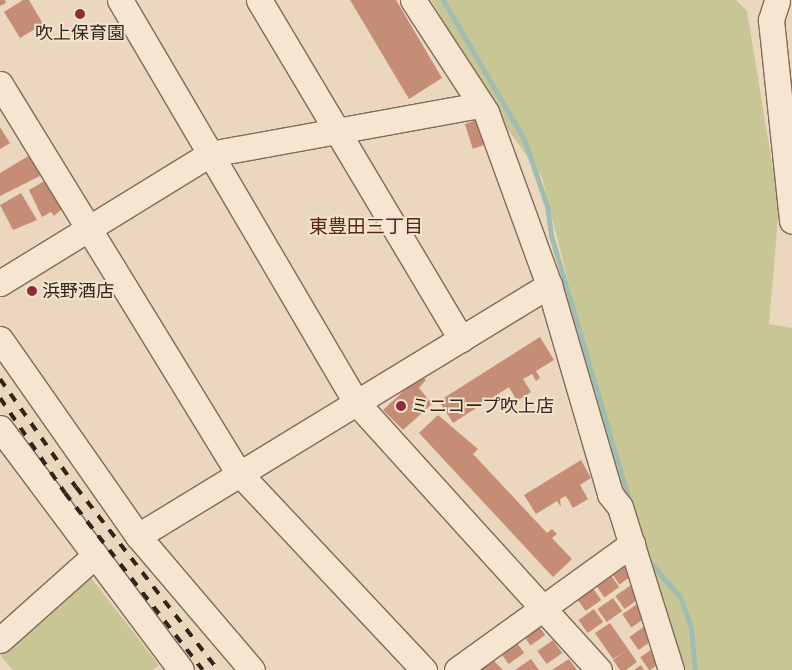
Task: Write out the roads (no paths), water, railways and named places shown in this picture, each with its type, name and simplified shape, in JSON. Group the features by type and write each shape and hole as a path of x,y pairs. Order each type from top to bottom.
{"street":[{"path":"120,0 356,401 599,670"},
{"path":"259,0 461,338"},
{"path":"413,0 480,105 549,285 610,494 620,508 671,670"},
{"path":"782,4 771,20 785,92 792,221"},
{"path":"0,84 238,472 424,670"},
{"path":"0,283 210,154 480,105"},
{"path":"138,536 238,472 549,285"},
{"path":"0,339 138,536 252,670"},
{"path":"0,428 92,558 174,668"},
{"path":"456,670 632,544"},
{"path":"0,640 92,558"}],"waterway":[{"path":"443,0 524,139 547,206 551,235 630,504"},
{"path":"648,560 680,597 691,628 695,670"}],"railway":[{"path":"0,379 76,487 218,670"},
{"path":"0,398 65,493 203,670"}],"place":[{"name":"吹上保育園","path":"80,14"},
{"name":"浜野酒店","path":"32,291"},
{"name":"ミニコープ吹上店","path":"401,406"}],"district":[{"name":"東豊田三丁目","path":"366,227"}]}
